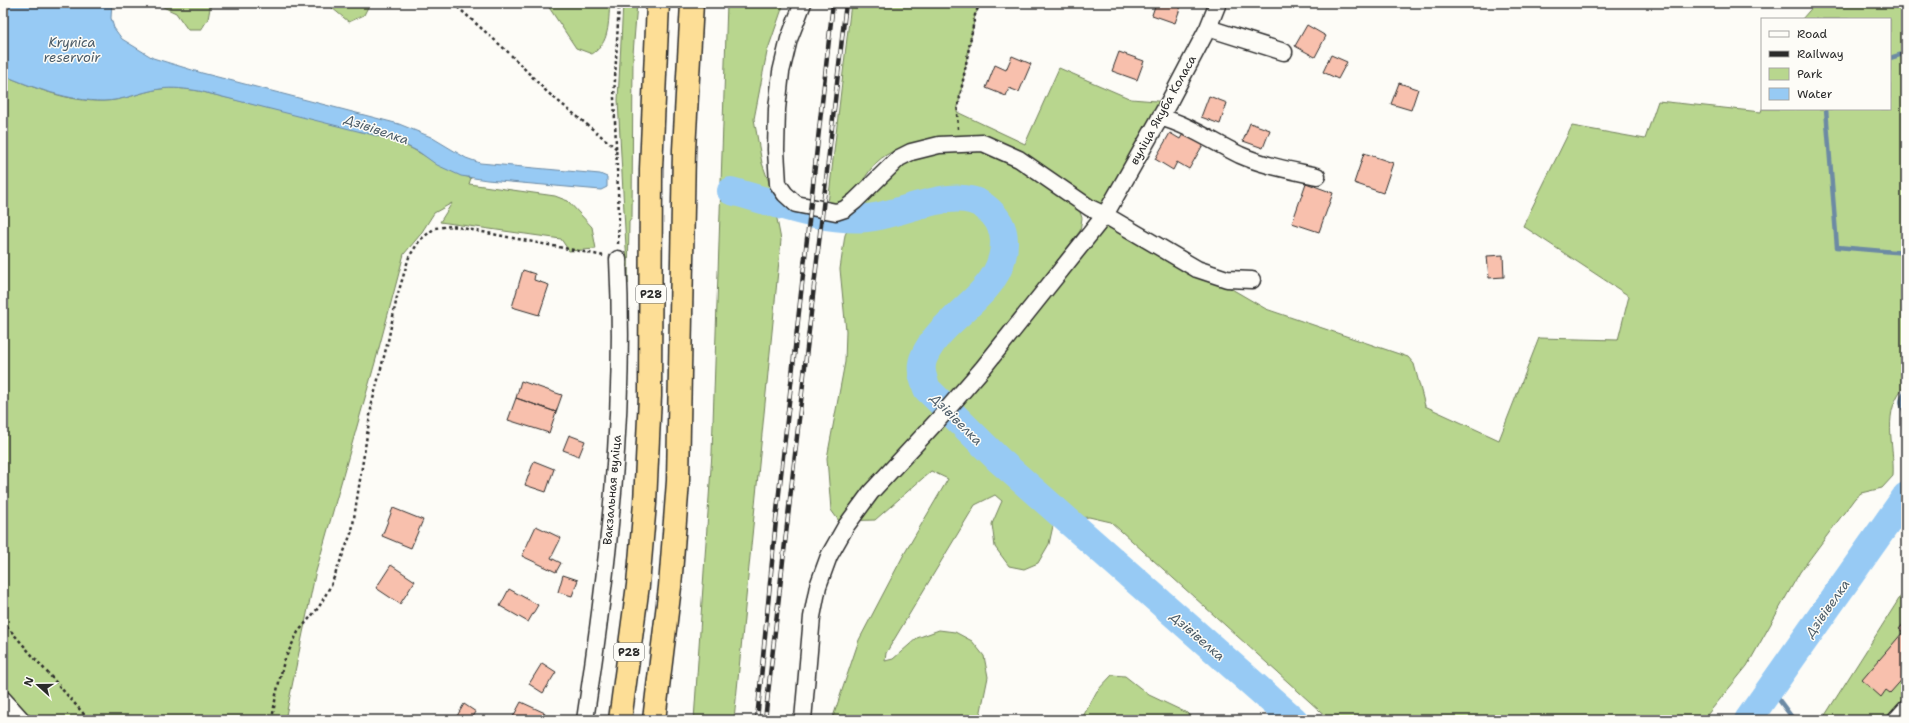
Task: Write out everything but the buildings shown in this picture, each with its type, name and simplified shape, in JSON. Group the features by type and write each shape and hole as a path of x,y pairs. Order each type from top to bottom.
{"highway":[{"name":"Р28","path":"620,720 638,585 645,503 650,396 651,161 658,3"},
{"name":"Р28","path":"654,720 670,587 678,481 684,150 692,3"}],"street":[{"path":"803,3 788,39 781,72 777,109 776,150 778,184 785,194 796,204 836,212 845,209 899,158 911,152 939,145 982,143 1019,159 1090,208 1105,215 1197,269 1227,280 1252,280"},
{"name":"вуліца Якуба Коласа","path":"803,720 812,617 818,586 829,556 846,526 872,492 961,393 1105,215 1208,28 1218,3"},
{"path":"1208,28 1284,52"},
{"path":"1160,117 1179,122 1240,155 1269,166 1317,176"},
{"name":"Вакзальная вуліца","path":"585,720 603,602 620,394 621,318 618,259"},
{"path":"3,699 22,720"},
{"path":"1896,720 1906,709"}],"path":[{"path":"453,3 508,52 547,92 617,149"},
{"path":"272,720 284,660 298,632 319,607 331,585 352,531 372,403 388,341 397,297 409,257 420,240 435,228 452,226 618,259 619,215 614,98 619,3"},
{"path":"959,143 957,113 975,15 980,3"},
{"path":"3,622 89,720"}],"green space":[{"path":"160,3 211,3 208,19 201,30 188,30 176,13 161,6"},
{"path":"331,3 370,3 364,15 349,22 332,8"},
{"path":"546,3 610,3 607,32 598,49 592,54 576,48"},
{"path":"623,3 637,3 633,54 632,218 629,222 628,284 618,100"},
{"path":"727,3 784,3 767,52 754,119 762,163 771,188 781,240 734,720 694,720 712,453"},
{"path":"851,3 981,3 975,15 957,112 1025,144 1059,68 1131,99 1169,102 1101,211 973,136 949,137 922,142 909,145 886,155 877,162 861,184 841,204 828,204"},
{"path":"1816,3 1906,3 1906,384 1898,395 1893,406 1891,417 1890,428 1893,476 1882,488 1861,493 1855,498 1800,572 1747,666 1703,720 1330,720 1111,522 1089,517 1059,520 1053,526 1049,544 1038,563 1024,569 1009,566 995,547 992,524 1002,501 995,495 975,505 886,653 885,661 893,659 917,638 939,630 955,632 972,641 984,656 988,677 980,716 981,720 832,720 859,640 903,556 948,479 931,471 875,520 839,521 831,510 827,458 845,362 846,331 840,269 845,235 860,203 911,155 983,149 1016,162 1078,206 1082,218 1080,231 982,358 1105,215 1266,309 1408,357 1414,364 1425,406 1499,440 1539,338 1618,340 1629,296 1523,226 1572,126 1645,139 1658,101 1761,112 1762,110 1891,110 1891,18 1803,18"},
{"path":"3,75 27,85 65,97 90,101 118,100 165,88 180,88 199,91 374,134 407,147 450,170 471,178 469,184 555,196 568,201 592,227 596,249 569,251 561,239 440,222 452,203 434,213 420,235 404,254 315,575 285,720 32,720 3,686"},
{"path":"1906,588 1906,720 1822,720"},
{"path":"1112,675 1125,676 1149,695 1187,713 1194,720 1081,720 1097,691"}],"water":[{"name":"Krynica reservoir","path":"3,3 112,3 111,18 114,28 122,39 153,58 202,73 399,124 431,137 466,158 480,163 600,174 607,177 607,187 601,190 487,180 461,176 437,165 419,152 397,141 199,91 180,88 165,88 110,101 77,99 52,93 3,75"}],"waterway":[{"path":"1891,58 1906,53"},
{"path":"1826,110 1837,247 1906,253"},
{"name":"Дзівівелка","path":"731,191 798,210 833,217 867,218 880,216 927,203 958,199 972,200 988,209 996,217 1003,230 1004,241 1002,260 995,276 984,290 945,328 933,342 924,357 922,369 927,389 999,460 1294,720"},
{"path":"1906,391 1902,397 1903,408 1906,414"},
{"name":"Дзівівелка","path":"1748,720 1906,496"},
{"path":"1771,689 1794,720"}],"railway":[{"path":"757,720 776,520 833,3"},
{"path":"765,720 846,3"}]}
